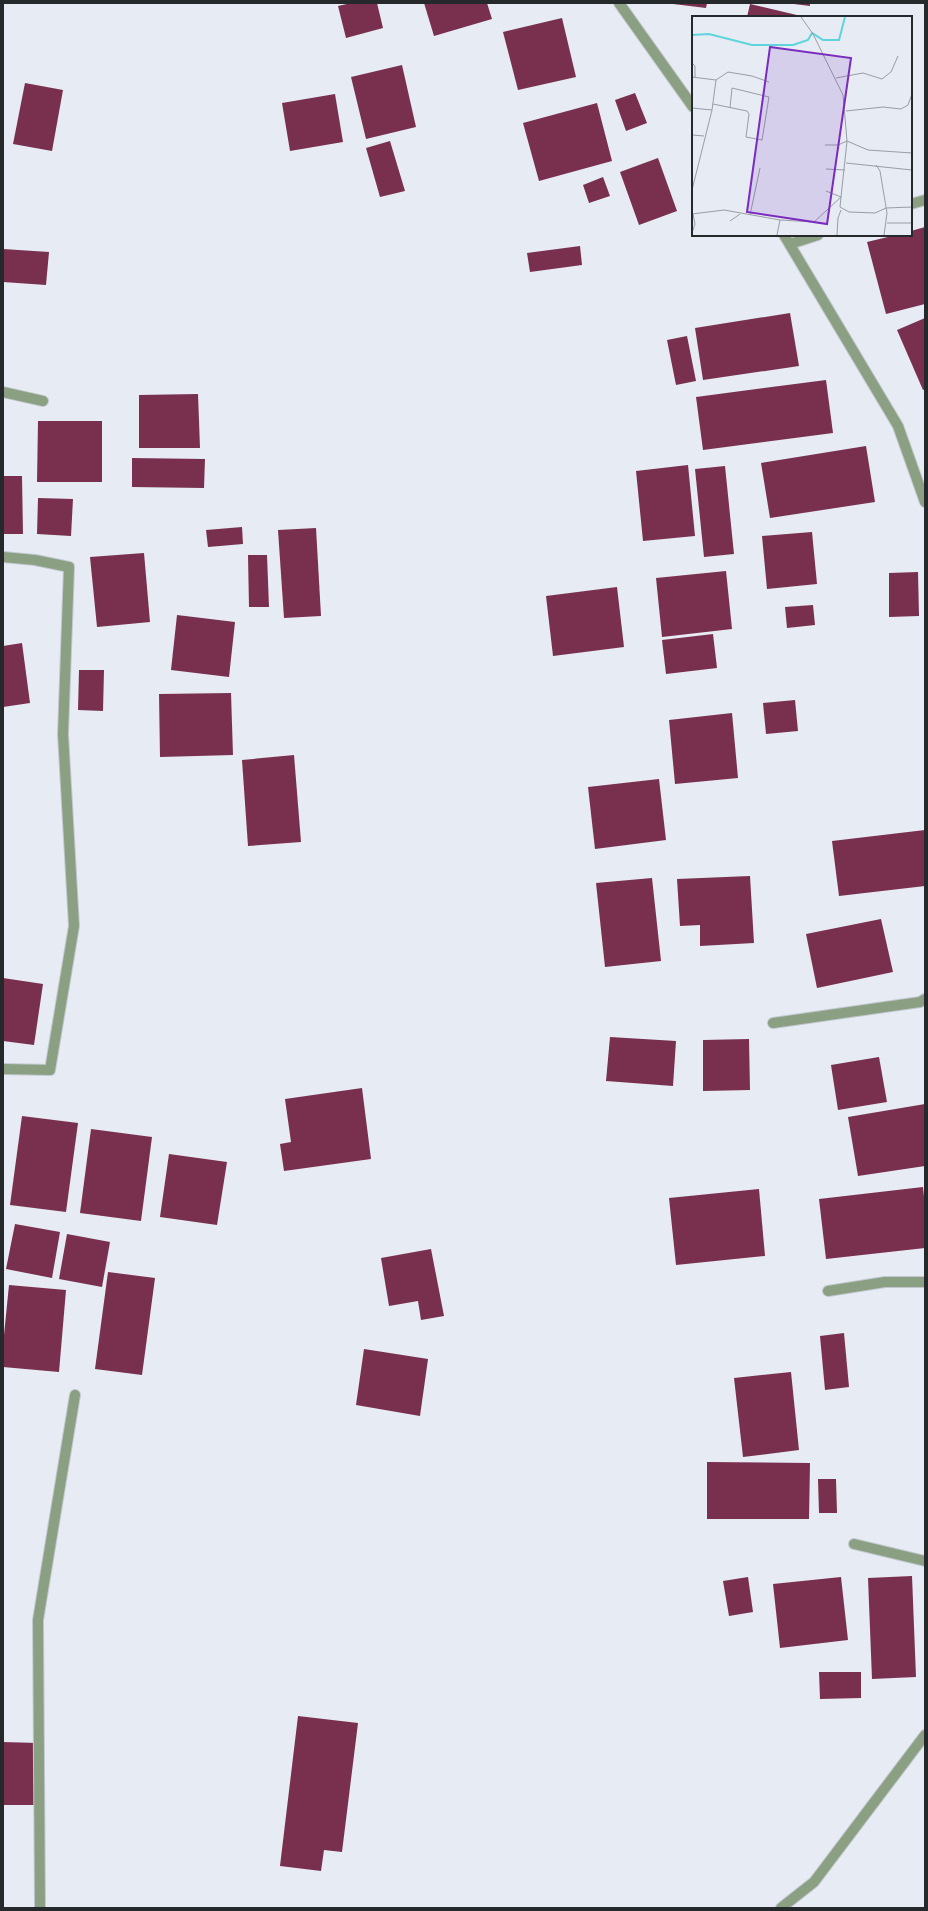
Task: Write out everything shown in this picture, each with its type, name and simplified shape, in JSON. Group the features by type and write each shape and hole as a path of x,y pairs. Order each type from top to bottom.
{"street":[{"path":"619,3 692,106"},
{"path":"912,204 925,200"},
{"path":"785,236 898,426 925,502"},
{"path":"790,244 815,236"},
{"path":"3,392 43,401"},
{"path":"3,557 35,560 69,567 63,734 74,926 50,1070 3,1069"},
{"path":"773,1023 920,1002 925,999"},
{"path":"828,1291 885,1282 925,1282"},
{"path":"40,1908 38,1620 75,1395"},
{"path":"854,1544 925,1561"},
{"path":"781,1908 814,1882 925,1735"}],"building":[{"path":"351,3 377,3 383,28 346,38 338,6"},
{"path":"424,3 487,3 492,19 434,36"},
{"path":"665,3 707,3 706,8"},
{"path":"786,3 810,3 810,6"},
{"path":"750,4 801,16 747,16"},
{"path":"562,18 576,77 518,90 503,32"},
{"path":"402,65 416,127 366,139 351,77"},
{"path":"25,83 63,90 52,151 13,144"},
{"path":"635,93 647,123 626,131 615,100"},
{"path":"335,94 343,142 290,151 282,103"},
{"path":"597,103 612,161 539,181 523,123"},
{"path":"390,141 405,191 380,197 366,148"},
{"path":"658,158 677,211 639,225 620,172"},
{"path":"603,177 610,196 589,203 583,185"},
{"path":"925,227 925,304 886,314 867,242 892,236 912,236 912,231"},
{"path":"580,246 582,265 530,272 527,253"},
{"path":"3,249 49,252 46,285 3,282"},
{"path":"790,313 799,366 703,380 695,328"},
{"path":"925,318 925,389 923,390 897,330"},
{"path":"687,336 696,381 676,385 667,340"},
{"path":"826,380 833,433 703,450 696,397"},
{"path":"198,394 200,448 139,448 139,395"},
{"path":"38,421 102,421 102,482 37,482"},
{"path":"866,446 875,502 770,518 761,463"},
{"path":"132,458 205,459 204,488 132,487"},
{"path":"688,465 695,536 643,541 636,471"},
{"path":"725,466 734,554 704,557 695,469"},
{"path":"3,476 22,476 23,534 3,534"},
{"path":"38,498 73,499 71,536 37,534"},
{"path":"242,527 243,544 208,547 206,530"},
{"path":"316,528 321,616 284,618 278,530"},
{"path":"812,532 817,584 767,589 762,536"},
{"path":"144,553 150,622 97,627 90,557"},
{"path":"248,555 267,555 269,607 249,607"},
{"path":"726,571 732,629 662,637 656,578"},
{"path":"918,572 919,616 889,617 889,573"},
{"path":"617,587 624,647 553,656 546,596"},
{"path":"813,605 815,625 787,628 785,607"},
{"path":"177,615 235,622 229,677 171,670"},
{"path":"713,634 717,668 666,674 662,640"},
{"path":"22,643 30,703 3,707 3,646"},
{"path":"79,670 104,670 103,711 78,710"},
{"path":"231,693 233,755 160,757 159,694"},
{"path":"795,700 798,731 766,734 763,703"},
{"path":"732,713 738,778 675,784 669,720"},
{"path":"294,755 301,842 248,846 242,760"},
{"path":"659,779 666,840 595,849 588,787"},
{"path":"925,830 925,886 839,896 832,841"},
{"path":"750,876 754,943 700,946 700,925 680,926 677,879"},
{"path":"652,878 661,961 605,967 596,883"},
{"path":"881,919 893,972 817,988 806,934"},
{"path":"3,978 43,984 34,1045 3,1041"},
{"path":"610,1037 676,1041 673,1086 606,1081"},
{"path":"749,1039 750,1090 703,1091 703,1040"},
{"path":"879,1057 887,1102 838,1110 831,1065"},
{"path":"362,1088 371,1159 284,1171 280,1144 291,1142 285,1099"},
{"path":"925,1104 925,1166 858,1176 848,1117"},
{"path":"22,1116 78,1123 66,1212 10,1205"},
{"path":"91,1129 152,1137 141,1221 80,1213"},
{"path":"169,1154 227,1162 217,1225 160,1217"},
{"path":"923,1187 925,1206 925,1248 826,1259 819,1199"},
{"path":"759,1189 765,1256 676,1265 669,1198"},
{"path":"15,1224 60,1232 52,1278 6,1269"},
{"path":"67,1234 110,1242 102,1287 59,1279"},
{"path":"431,1249 444,1316 421,1320 418,1301 389,1306 381,1258"},
{"path":"108,1272 155,1278 142,1375 95,1369"},
{"path":"9,1285 66,1290 59,1372 3,1367 3,1345"},
{"path":"844,1333 849,1387 825,1390 820,1336"},
{"path":"364,1349 428,1359 420,1416 356,1405"},
{"path":"791,1372 799,1450 743,1457 734,1378"},
{"path":"707,1462 810,1463 809,1519 707,1519"},
{"path":"818,1479 836,1479 837,1513 819,1513"},
{"path":"912,1576 916,1677 872,1679 868,1578"},
{"path":"748,1577 753,1612 729,1616 723,1581"},
{"path":"841,1577 848,1640 780,1648 773,1584"},
{"path":"819,1672 861,1672 861,1698 820,1699"},
{"path":"298,1716 358,1723 342,1852 324,1850 321,1871 280,1866"},
{"path":"3,1742 38,1743 37,1805 3,1805"}]}
